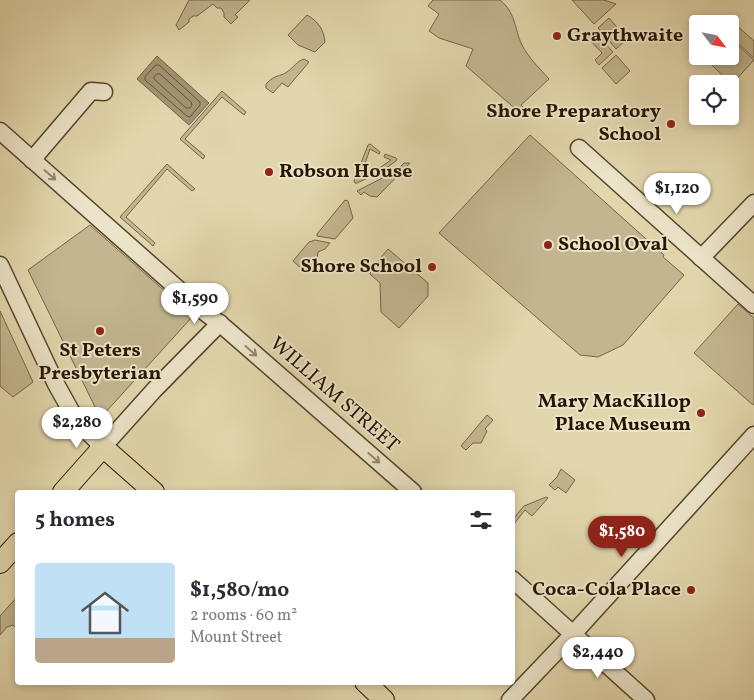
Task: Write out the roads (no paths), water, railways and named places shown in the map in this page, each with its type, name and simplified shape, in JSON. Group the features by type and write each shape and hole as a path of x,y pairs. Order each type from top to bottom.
{"main road":[{"path":"65,490 103,447 152,490"},
{"path":"0,563 15,546"},
{"path":"368,685 384,700"}],"street":[{"path":"32,160 91,91 104,92"},
{"name":"WILLIAM STREET","path":"0,131 203,311 220,323 411,490"},
{"path":"579,148 754,306"},
{"path":"701,258 754,203"},
{"path":"0,265 56,384 76,420 103,447 155,389 220,323"},
{"path":"510,700 573,634 754,434"},
{"path":"515,582 646,700"}],"water":[{"path":"157,56 209,103 189,125 137,79"}],"place":[{"name":"Graythwaite","path":"557,36"},
{"name":"Shore Preparatory School","path":"671,124"},
{"name":"Robson House","path":"269,172"},
{"name":"School Oval","path":"548,245"},
{"name":"Shore School","path":"432,267"},
{"name":"St Peters Presbyterian","path":"100,331"},
{"name":"Mary MacKillop Place Museum","path":"701,413"},
{"name":"Coca-Cola Place","path":"691,590"}]}
